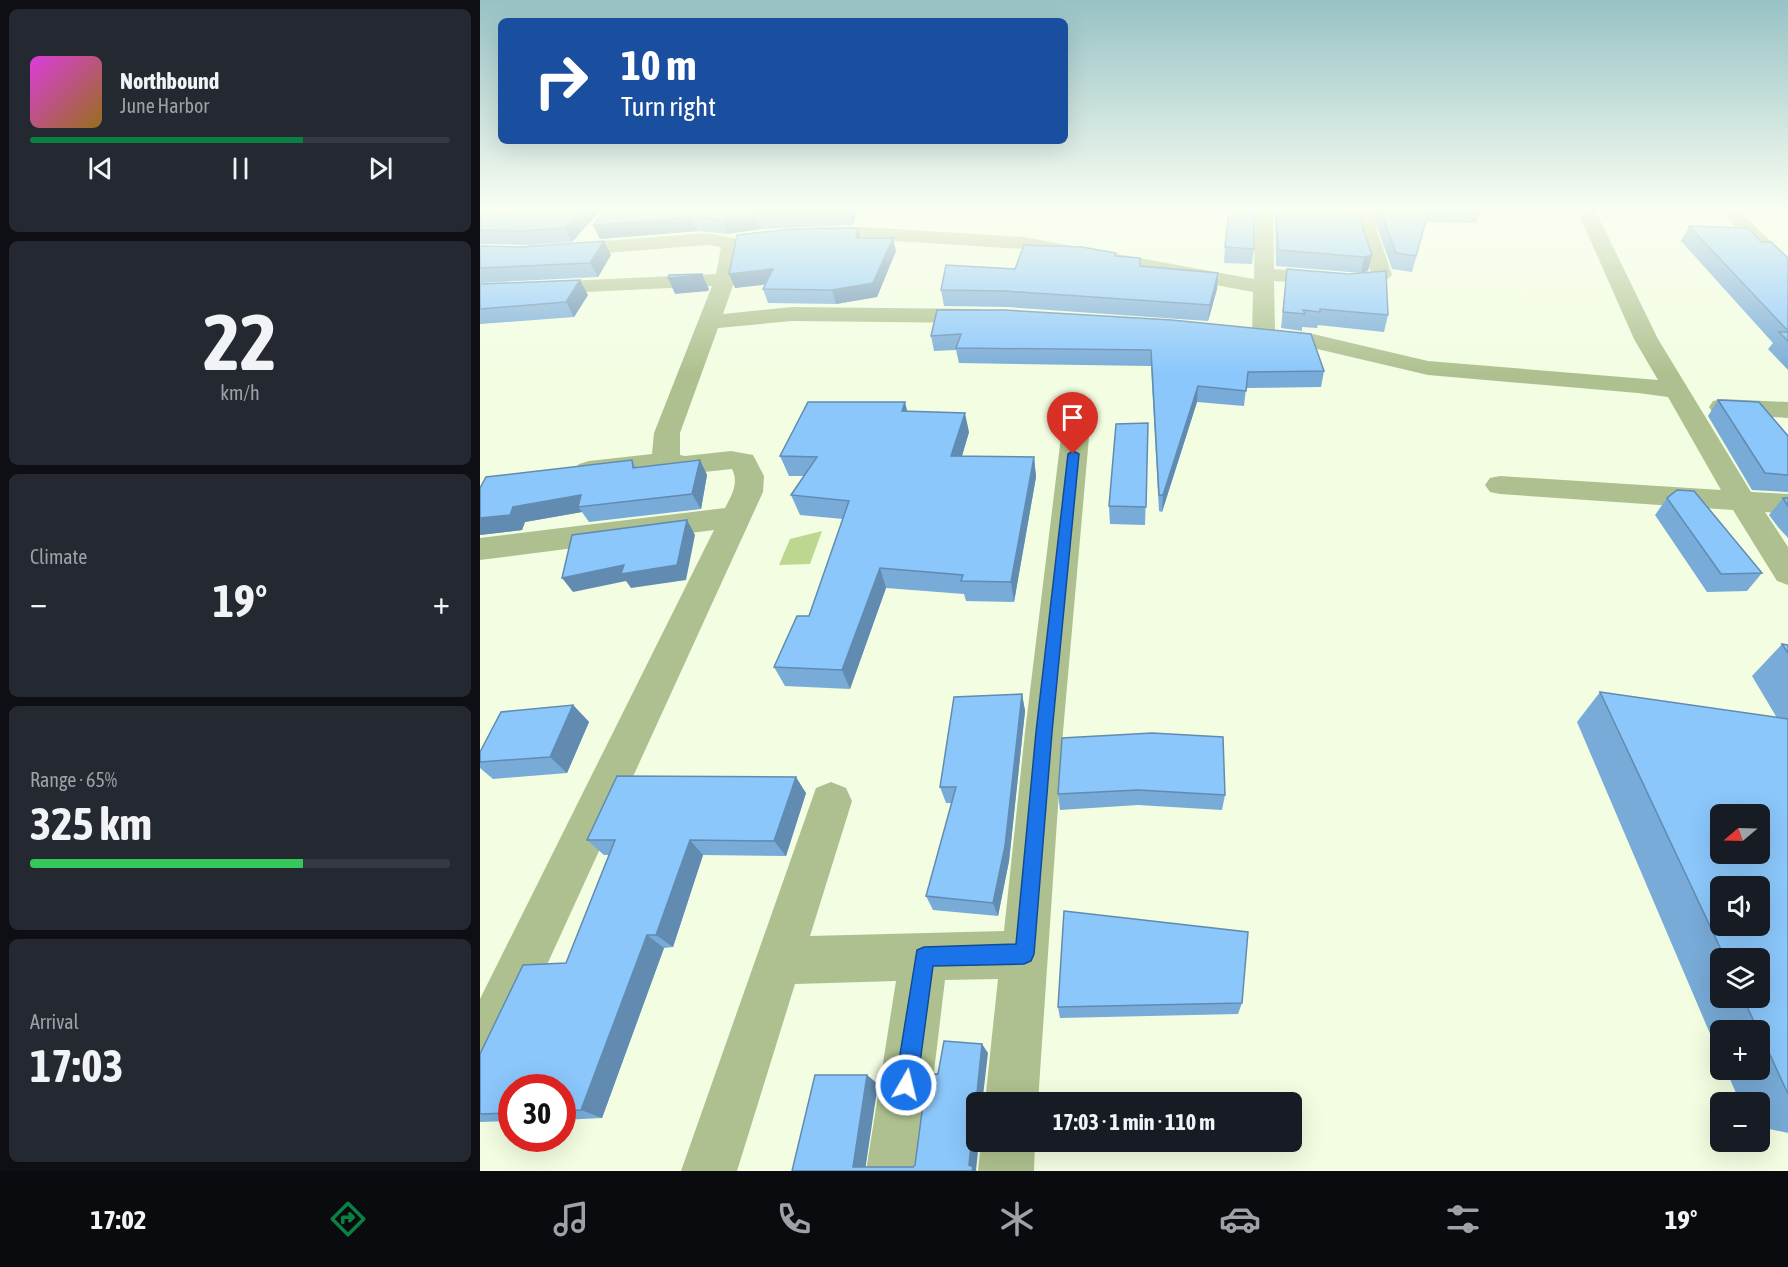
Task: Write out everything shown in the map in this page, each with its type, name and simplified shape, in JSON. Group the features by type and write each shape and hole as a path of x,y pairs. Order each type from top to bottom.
{"street":[{"path":"668,461 665,451 667,433 725,280 727,265"},
{"path":"1160,265 1263,281 1361,281 1375,280 1382,275 1379,265"},
{"path":"1263,265 1263,281 1253,334 1313,341 1428,368 1638,385 1682,399 1788,410"},
{"path":"1611,265 1646,339 1742,501 1788,573"},
{"path":"480,291 725,280"},
{"path":"708,322 792,314 995,316"},
{"path":"1013,1092 1024,954 1075,438"},
{"path":"480,1054 748,492 750,476 743,461 732,460 686,465 668,461 562,473"},
{"path":"1500,485 1788,504"},
{"path":"480,549 735,517"},
{"path":"709,1171 831,801"},
{"path":"778,961 1024,954"},
{"path":"894,1171 924,957"},
{"path":"1006,1171 1007,1152"}],"shaded area":[{"path":"822,531 810,564 779,565 790,539"}],"building":[{"path":"480,265 554,265 480,268"},
{"path":"731,265 881,265 873,283 832,290 763,289 773,269 729,274"},
{"path":"946,265 1015,269 1017,265 1140,265 1218,273 1210,305 1005,291 941,290"},
{"path":"1725,265 1788,265 1788,331"},
{"path":"1287,269 1349,274 1386,271 1388,315 1320,309 1320,312 1303,310 1305,314 1283,312"},
{"path":"669,275 702,275 668,278"},
{"path":"580,280 566,302 480,309 480,284"},
{"path":"937,310 1005,310 1172,320 1311,334 1324,371 1248,372 1246,391 1198,386 1163,495 1159,495 1151,350 956,348 961,334 931,336"},
{"path":"1779,332 1788,332 1788,341"},
{"path":"1718,400 1759,402 1788,436 1788,475 1765,473"},
{"path":"808,402 905,402 902,411 965,413 951,456 1034,457 1011,582 961,581 963,575 880,568 842,670 774,667 797,616 809,616 849,501 791,495 817,457 780,456"},
{"path":"1148,423 1146,507 1109,506 1116,424"},
{"path":"632,460 633,468 700,460 692,494 578,507 581,495 513,507 510,515 480,518 480,488 486,477"},
{"path":"1677,490 1694,491 1762,573 1721,574 1667,498"},
{"path":"687,520 677,565 621,574 624,565 562,578 572,535"},
{"path":"1782,644 1788,645 1788,653"},
{"path":"1600,692 1788,719 1788,1094 1770,1055 1770,1020 1753,1020 1748,1008 1770,1008 1770,948 1720,948 1715,936 1770,936 1770,876 1710,876 1710,926"},
{"path":"1022,694 1005,846 993,903 926,896 956,787 940,787 954,697"},
{"path":"573,705 550,757 480,762 480,752 501,712"},
{"path":"1152,733 1223,737 1225,795 1138,790 1058,794 1062,738"},
{"path":"617,776 796,777 774,841 690,840 656,935 647,935 581,1110 576,1110 576,1074 498,1074 498,1113 480,1114 480,1054 523,965 566,963 615,840 587,840"},
{"path":"1064,911 1248,932 1242,1003 1058,1007"},
{"path":"944,1041 982,1044 977,1092 966,1092 966,1152 970,1152 969,1165 973,1167 972,1171 792,1171 815,1075 867,1075 853,1167 913,1167 927,1074 938,1074"}],"route":[{"path":"906,1085 924,957 1024,954 1073,454"}]}
